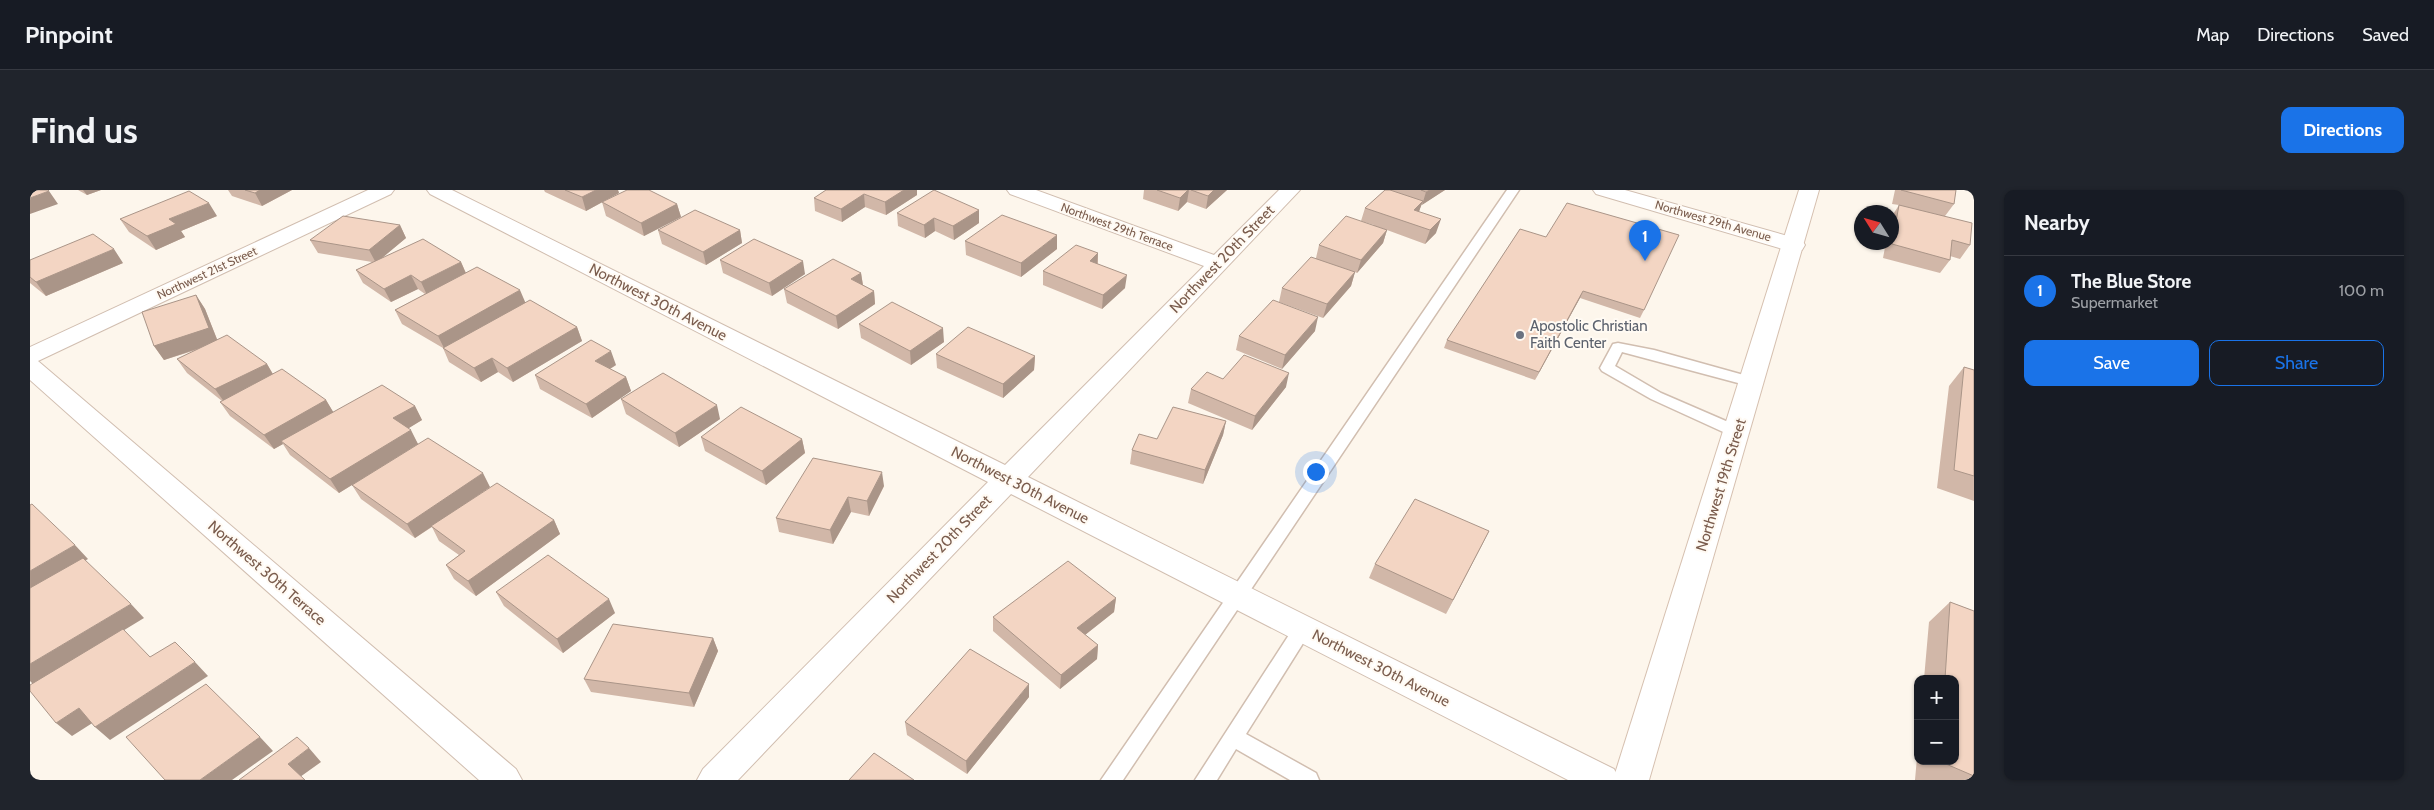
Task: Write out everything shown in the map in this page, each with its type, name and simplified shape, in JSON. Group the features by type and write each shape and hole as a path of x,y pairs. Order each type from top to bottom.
{"street":[{"name":"Northwest 21st Street","path":"30,356 384,190"},
{"name":"Northwest 30th Avenue","path":"437,190 1602,780"},
{"name":"Northwest 29th Terrace","path":"1017,190 1217,263"},
{"name":"Northwest 20th Street","path":"715,780 1290,190"},
{"name":"Northwest 29th Avenue","path":"1603,190 1794,245"},
{"name":"Northwest 19th Street","path":"1632,780 1753,382 1809,190"},
{"name":"Northwest 30th Terrace","path":"30,367 504,780"}],"lane":[{"path":"1111,780 1513,190"},
{"path":"1737,432 1656,396 1607,368 1618,347 1649,353 1753,382"},
{"path":"1205,780 1303,629"},
{"path":"1233,736 1309,780"}],"building":[{"path":"30,190 48,190 49,191 30,198"},
{"path":"245,190 260,190 255,193"},
{"path":"565,190 596,190 582,197"},
{"path":"627,190 649,190 677,204 641,223 602,202"},
{"path":"826,190 904,190 885,202 864,194 841,209 814,198"},
{"path":"934,190 979,210 953,226 934,218 924,225 897,213"},
{"path":"1157,190 1188,190 1180,198"},
{"path":"1191,190 1214,190 1208,196"},
{"path":"1385,190 1423,201 1414,210 1441,219 1430,230 1365,208"},
{"path":"1901,190 1956,190 1954,204"},
{"path":"189,191 209,203 169,219 176,224 147,236 120,219"},
{"path":"1567,203 1679,235 1644,310 1583,291 1539,372 1447,340 1520,229 1546,237"},
{"path":"1899,205 1972,223 1970,245 1952,240 1950,260 1899,246"},
{"path":"695,210 740,230 703,252 658,230"},
{"path":"1002,215 1057,235 1021,263 965,241"},
{"path":"343,216 400,225 369,250 310,240"},
{"path":"1346,216 1387,230 1361,260 1319,245"},
{"path":"93,234 114,249 36,282 30,277 30,260"},
{"path":"423,239 461,262 421,282 411,275 384,289 356,270"},
{"path":"754,239 803,261 769,283 720,260"},
{"path":"1076,245 1098,253 1090,261 1127,275 1103,295 1043,271"},
{"path":"1311,257 1355,272 1327,304 1282,288"},
{"path":"833,259 861,273 851,279 874,291 836,316 784,289"},
{"path":"477,267 520,290 438,336 395,310"},
{"path":"196,295 209,328 154,346 142,312"},
{"path":"530,300 577,327 507,368 492,358 474,368 443,348"},
{"path":"1273,300 1318,317 1285,355 1239,336"},
{"path":"892,302 943,328 910,351 859,324"},
{"path":"968,327 1035,356 1003,384 936,354"},
{"path":"227,335 267,364 215,389 177,359"},
{"path":"591,340 611,351 595,361 626,377 586,404 535,375"},
{"path":"1244,355 1289,373 1255,416 1191,389 1207,372 1223,379"},
{"path":"1964,367 1974,370 1974,476 1954,470"},
{"path":"282,369 326,400 264,435 220,402"},
{"path":"663,373 717,405 675,433 621,399"},
{"path":"382,385 415,406 393,418 411,430 330,479 281,441"},
{"path":"741,407 802,439 762,471 701,437"},
{"path":"1173,407 1226,421 1205,470 1132,450 1139,434 1157,439"},
{"path":"428,438 483,473 407,524 352,485"},
{"path":"813,458 882,472 867,501 848,497 830,530 776,518"},
{"path":"497,483 554,520 468,581 446,565 465,551 431,526"},
{"path":"1415,499 1489,531 1453,600 1375,564"},
{"path":"32,504 75,545 30,571 30,505"},
{"path":"548,555 609,599 557,639 496,592"},
{"path":"83,558 131,604 30,664 30,588"},
{"path":"1068,561 1116,598 1077,628 1098,645 1061,675 993,617"},
{"path":"1950,602 1974,611 1974,776 1948,765 1959,765 1959,675 1945,675"},
{"path":"613,624 713,638 689,693 584,679"},
{"path":"123,629 150,657 175,642 195,662 95,727 79,708 56,723 30,691 30,685"},
{"path":"970,649 1029,684 966,761 905,722"},
{"path":"206,684 260,737 200,780 165,780 126,737"},
{"path":"297,737 309,748 288,764 305,780 239,780"},
{"path":"874,753 914,780 849,780"}],"place":[{"name":"The Blue Store","path":"1645,261"},
{"name":"Apostolic Christian Faith Center","path":"1520,335"}]}
